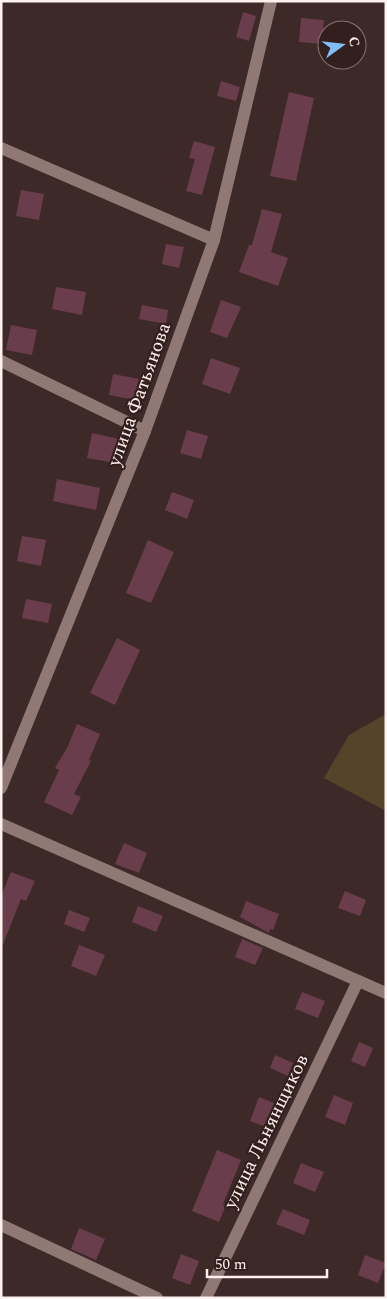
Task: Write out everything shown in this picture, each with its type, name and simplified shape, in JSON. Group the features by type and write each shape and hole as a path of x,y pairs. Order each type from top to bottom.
{"street":[{"name":"улица Фатьянова","path":"1,788 146,432 214,240 271,1"},
{"path":"1,148 214,240"},
{"path":"1,361 146,432"},
{"path":"1,824 386,993"},
{"name":"улица Льнянщиков","path":"206,1298 358,981"},
{"path":"1,1225 157,1298"}],"shaded area":[{"path":"386,714 386,811 324,778 349,735"}],"building":[{"path":"243,12 256,16 249,41 236,37"},
{"path":"301,18 324,20 317,20 317,44 299,42"},
{"path":"221,81 240,87 236,101 217,96"},
{"path":"289,92 314,98 296,181 270,176"},
{"path":"194,141 215,147 202,195 186,191 195,159 189,158"},
{"path":"21,190 44,194 39,220 16,216"},
{"path":"262,209 282,214 271,252 288,258 278,286 239,272 249,245 252,245"},
{"path":"166,244 184,247 179,268 162,264"},
{"path":"56,287 86,292 82,315 52,309"},
{"path":"221,300 241,307 227,338 210,332"},
{"path":"142,305 168,310 166,324 139,319"},
{"path":"11,325 37,330 32,355 6,350"},
{"path":"211,358 240,368 230,394 202,384"},
{"path":"113,374 139,379 135,400 109,395"},
{"path":"187,430 208,436 201,459 180,453"},
{"path":"92,433 119,439 115,463 87,458"},
{"path":"57,479 100,488 96,510 53,501"},
{"path":"172,492 194,500 187,519 165,510"},
{"path":"22,536 46,540 41,566 17,561"},
{"path":"148,540 174,552 151,603 126,593"},
{"path":"26,599 52,604 48,623 22,618"},
{"path":"117,638 140,650 115,705 90,693"},
{"path":"77,724 100,734 89,760 91,761 74,794 81,797 72,815 44,802 59,770 55,768 67,748"},
{"path":"124,843 147,853 139,873 115,864"},
{"path":"11,872 35,881 26,901 21,899 2,947 1,896"},
{"path":"345,891 366,900 360,916 338,908"},
{"path":"246,901 279,914 273,930 270,929 269,933 240,917"},
{"path":"138,906 163,916 156,932 132,922"},
{"path":"69,910 90,918 84,932 64,924"},
{"path":"242,939 263,948 255,965 235,957"},
{"path":"79,945 105,955 96,976 71,966"},
{"path":"302,992 325,1001 318,1018 295,1009"},
{"path":"359,1042 373,1048 365,1067 351,1061"},
{"path":"275,1055 293,1063 288,1076 270,1068"},
{"path":"334,1095 353,1103 345,1125 325,1117"},
{"path":"259,1097 276,1104 266,1127 250,1121"},
{"path":"217,1150 241,1160 223,1204 226,1205 219,1222 192,1211"},
{"path":"301,1163 324,1172 315,1192 293,1183"},
{"path":"283,1209 310,1220 304,1235 276,1224"},
{"path":"79,1228 105,1239 96,1260 71,1249"},
{"path":"181,1254 199,1261 190,1285 172,1278"},
{"path":"365,1255 386,1263 378,1283 358,1275"}]}
